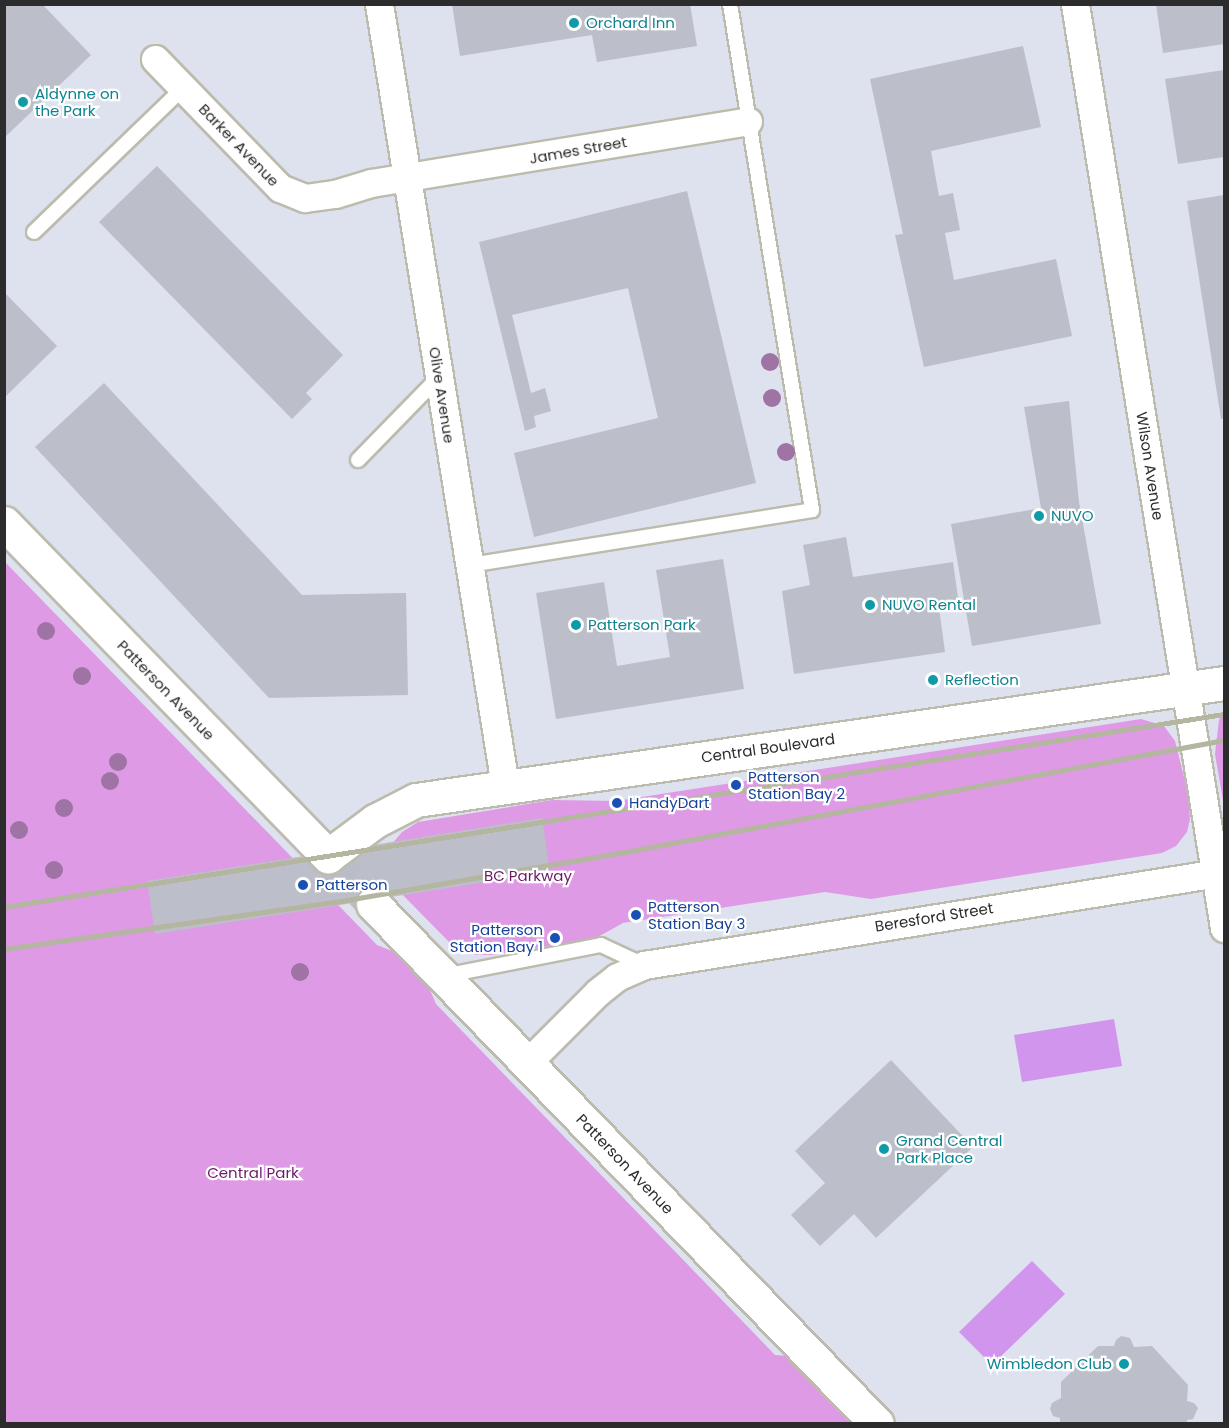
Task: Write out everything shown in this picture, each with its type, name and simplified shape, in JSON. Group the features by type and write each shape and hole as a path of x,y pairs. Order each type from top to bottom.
{"street":[{"name":"Olive Avenue","path":"379,4 505,785"},
{"name":"Wilson Avenue","path":"1075,4 1186,690 1220,872 1224,928"},
{"name":"Barker Avenue","path":"155,59 280,188 305,198 407,178"},
{"name":"James Street","path":"407,178 748,121"},
{"name":"Patterson Avenue","path":"4,523 328,856"},
{"name":"Central Boulevard","path":"328,856 375,821 416,800 505,785 1224,683"},
{"name":"Beresford Street","path":"527,1063 598,992 617,977 644,965 1220,872"},
{"name":"Patterson Avenue","path":"373,904 877,1424"}],"lane":[{"path":"470,565 812,510 730,4"},
{"path":"34,232 183,88"},
{"path":"357,460 439,377"},
{"path":"442,976 601,945 644,965"}],"green space":[{"name":"Central Park","path":"4,561 377,945 392,951 413,972 430,990 436,1004 775,1355 791,1356 857,1423 5,1423"},
{"path":"1224,711 1224,806 1215,754 1219,720"},
{"name":"BC Parkway","path":"1141,719 1164,726 1175,741 1188,793 1190,819 1187,832 1176,846 1162,853 871,899 825,892 623,923 596,938 493,955 476,955 454,947 392,884 392,844 402,832 418,822 552,800 616,801"}],"shaded area":[{"path":"1114,1019 1122,1066 1022,1082 1014,1035"},
{"path":"1032,1261 1065,1294 992,1365 959,1332"}],"building":[{"name":"Aldynne on the Park","path":"4,4 42,4 91,55 4,138"},
{"name":"Orchard Inn","path":"452,4 690,4 697,46 597,62 592,35 460,56"},
{"path":"1156,4 1224,4 1224,44 1163,53"},
{"path":"1023,46 1041,127 931,151 939,196 953,193 960,230 945,233 954,280 1056,259 1072,336 924,367 895,235 903,234 870,79"},
{"path":"1224,70 1224,157 1178,164 1165,79"},
{"path":"157,166 343,355 306,393 312,399 292,419 99,222"},
{"path":"687,191 756,483 534,537 514,453 658,418 628,288 512,315 531,393 545,388 551,411 534,416 536,427 525,431 479,242"},
{"path":"1224,195 1224,418 1221,419 1187,201"},
{"path":"4,292 57,346 4,398"},
{"path":"104,383 302,595 406,593 408,695 269,698 35,447"},
{"name":"NUVO","path":"1069,401 1079,502 1101,624 972,646 951,524 1041,508 1024,407"},
{"name":"NUVO Rental","path":"846,537 853,577 953,562 959,605 939,608 945,652 794,674 782,591 810,585 803,545"},
{"name":"Patterson Park","path":"723,559 744,689 556,719 536,593 604,582 617,666 670,657 656,570"},
{"path":"542,818 550,872 155,934 147,881"},
{"name":"Grand Central Park Place","path":"891,1060 973,1147 876,1238 854,1214 820,1246 791,1215 825,1183 795,1151"},
{"name":"Wimbledon Club","path":"1121,1336 1130,1338 1134,1347 1152,1346 1188,1385 1187,1401 1194,1403 1198,1408 1193,1419 1187,1420 1187,1424 1060,1424 1060,1418 1053,1416 1050,1409 1052,1403 1061,1398 1061,1382 1098,1346 1114,1346 1116,1340"}],"tunnel":[{"path":"328,856 373,904"}],"railway":[{"path":"4,907 1224,714"},
{"path":"4,949 341,901 635,850 1224,740"}],"place":[{"name":"Orchard Inn","path":"574,23"},
{"name":"Aldynne on the Park","path":"23,102"},
{"name":"NUVO","path":"1039,516"},
{"name":"NUVO Rental","path":"870,605"},
{"name":"Patterson Park","path":"576,625"},
{"name":"Reflection","path":"933,680"},
{"name":"Patterson Station Bay 2","path":"736,785"},
{"name":"HandyDart","path":"617,803"},
{"name":"Patterson","path":"303,885"},
{"name":"Patterson Station Bay 3","path":"636,915"},
{"name":"Patterson Station Bay 1","path":"555,938"},
{"name":"Grand Central Park Place","path":"884,1149"},
{"name":"Wimbledon Club","path":"1124,1364"}]}
